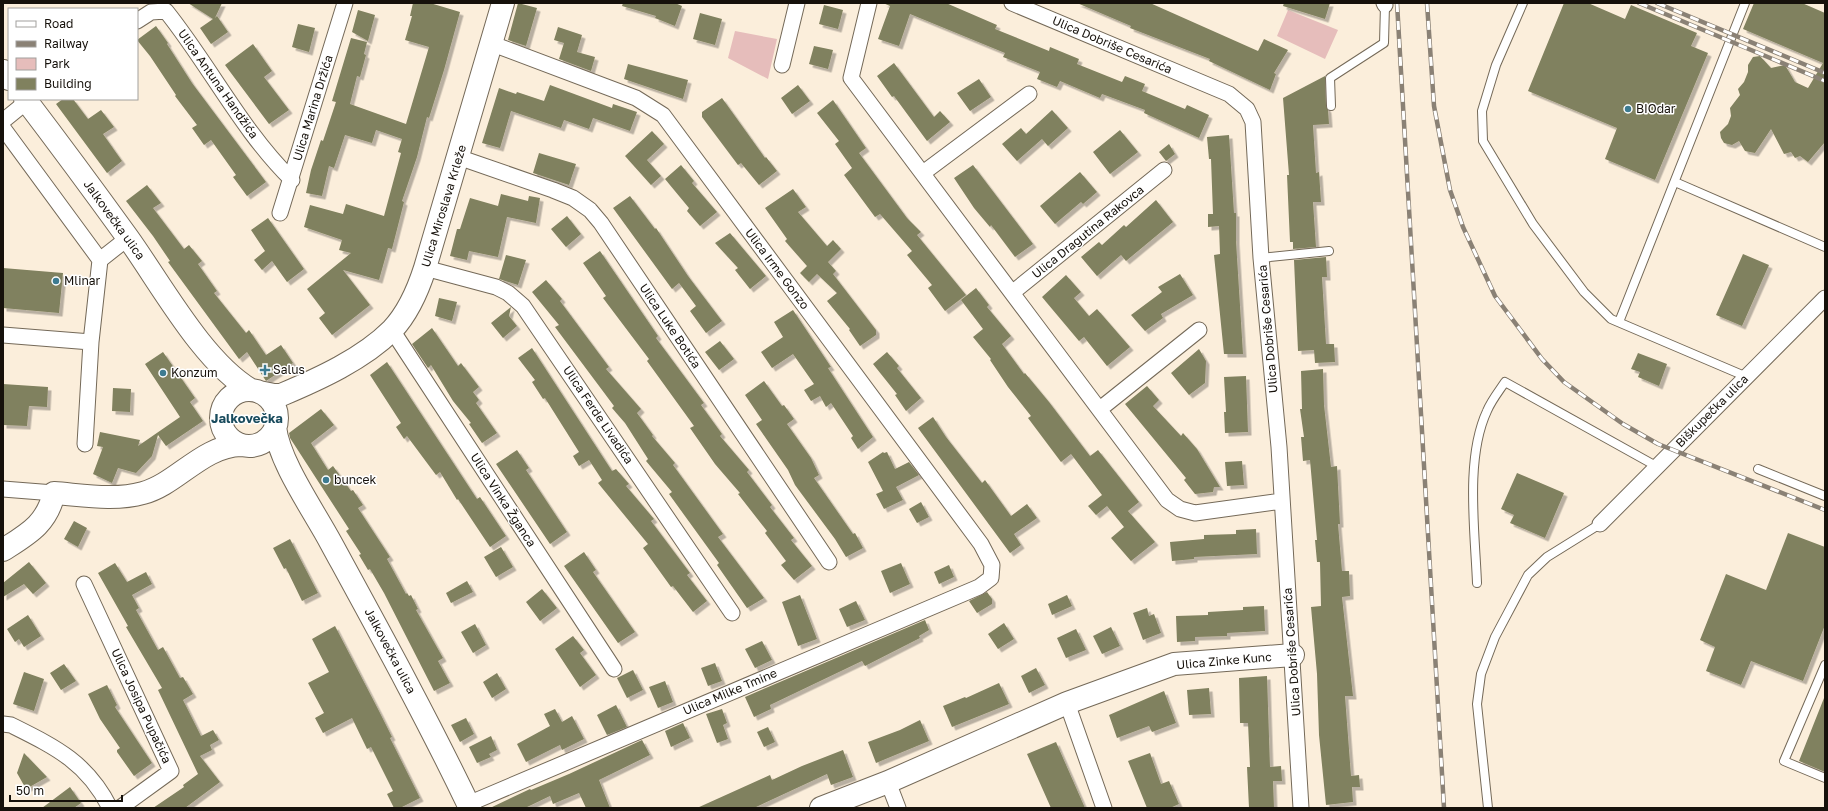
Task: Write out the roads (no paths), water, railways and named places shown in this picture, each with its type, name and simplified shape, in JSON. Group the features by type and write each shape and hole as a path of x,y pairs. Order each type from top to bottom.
{"street":[{"name":"Ulica Marina Držića","path":"280,213 292,180 345,3"},
{"name":"Ulica Miroslava Krleže","path":"255,391 274,396 281,395 330,373 374,345 392,330 399,321 415,294 425,268 503,3"},
{"path":"782,65 797,3"},
{"path":"869,3 851,78 1167,500 1180,509 1195,513 1282,501"},
{"name":"Ulica Dobriše Cesarića","path":"1012,3 1229,94 1247,109 1253,122 1261,258 1282,501 1293,655 1301,808"},
{"name":"Ulica Antuna Handžića","path":"138,20 151,12 166,11 182,31 269,158 292,180"},
{"name":"Ulica Irme Gonzo","path":"490,43 636,98 664,115 981,544 992,565 991,578"},
{"path":"923,173 1029,94"},
{"path":"3,121 13,114 27,100"},
{"name":"Jalkovečka ulica","path":"27,100 128,238 201,343 238,383 255,391"},
{"path":"3,128 100,260 91,342 84,444"},
{"name":"Ulica Luke Botića","path":"458,157 553,190 572,198 590,210 601,223 829,562"},
{"name":"Ulica Dragutina Rakovca","path":"1012,293 1164,170"},
{"path":"100,260 128,238"},
{"name":"Ulica Ferde Livadića","path":"425,268 496,287 508,293 523,306 732,613"},
{"name":"Biškupečka ulica","path":"1600,524 1656,466 1825,298"},
{"name":"Ulica Vinka Žganca","path":"392,330 614,669"},
{"path":"1100,409 1199,330"},
{"path":"3,335 91,342"},
{"name":"Jalkovečka ulica","path":"201,343 222,393 222,415"},
{"name":"Ulica Miroslava Krleže","path":"276,423 330,373"},
{"path":"3,489 108,496 143,493 159,486 222,447 257,445 265,441 271,435 276,423 272,403 255,391 242,391 234,394 213,434 175,476"},
{"path":"222,415 228,436 244,445"},
{"name":"Jalkovečka ulica","path":"276,423 279,445 304,497 415,698 469,806"},
{"name":"Jalkovečka ulica","path":"244,445 266,456 304,497"},
{"path":"3,550 35,529 48,511 54,493"},
{"name":"Ulica Milke Tmine","path":"469,806 979,587 991,578"},
{"name":"Ulica Josipa Pupačića","path":"84,584 171,771 120,808"},
{"name":"Ulica Zinke Kunc","path":"821,808 888,782 1067,703 1174,664 1293,655"},
{"path":"1067,703 1104,808"},
{"path":"3,724 11,725 57,748 82,768 102,790 110,808"},
{"path":"888,782 898,808"}],"lane":[{"path":"1522,3 1496,65 1482,112 1483,141 1533,224 1584,292 1611,319 1747,377"},
{"path":"1619,322 1745,3"},
{"path":"1331,106 1330,78 1384,43 1384,4"},
{"path":"1674,182 1825,247"},
{"path":"1261,258 1329,251"},
{"path":"1477,583 1473,479 1476,449 1487,411 1505,382 1656,466"},
{"path":"1758,469 1825,496"},
{"path":"1488,808 1477,704 1481,674 1495,637 1528,575 1547,557 1600,524"},
{"path":"1825,665 1784,761 1825,778"}],"railway":[{"path":"1397,3 1444,808"},
{"path":"1427,3 1434,106 1450,190 1463,227 1495,296 1542,359 1564,382 1623,424 1658,444 1825,510"},
{"path":"1639,3 1825,81"},
{"path":"1657,3 1825,73"}],"place":[{"name":"BIOdar","path":"1628,109"},
{"name":"Mlinar","path":"56,281"},
{"name":"Salus","path":"265,370"},
{"name":"Konzum","path":"163,373"},
{"name":"buncek","path":"326,480"}],"district":[{"name":"Jalkovečka","path":"247,418"}]}
